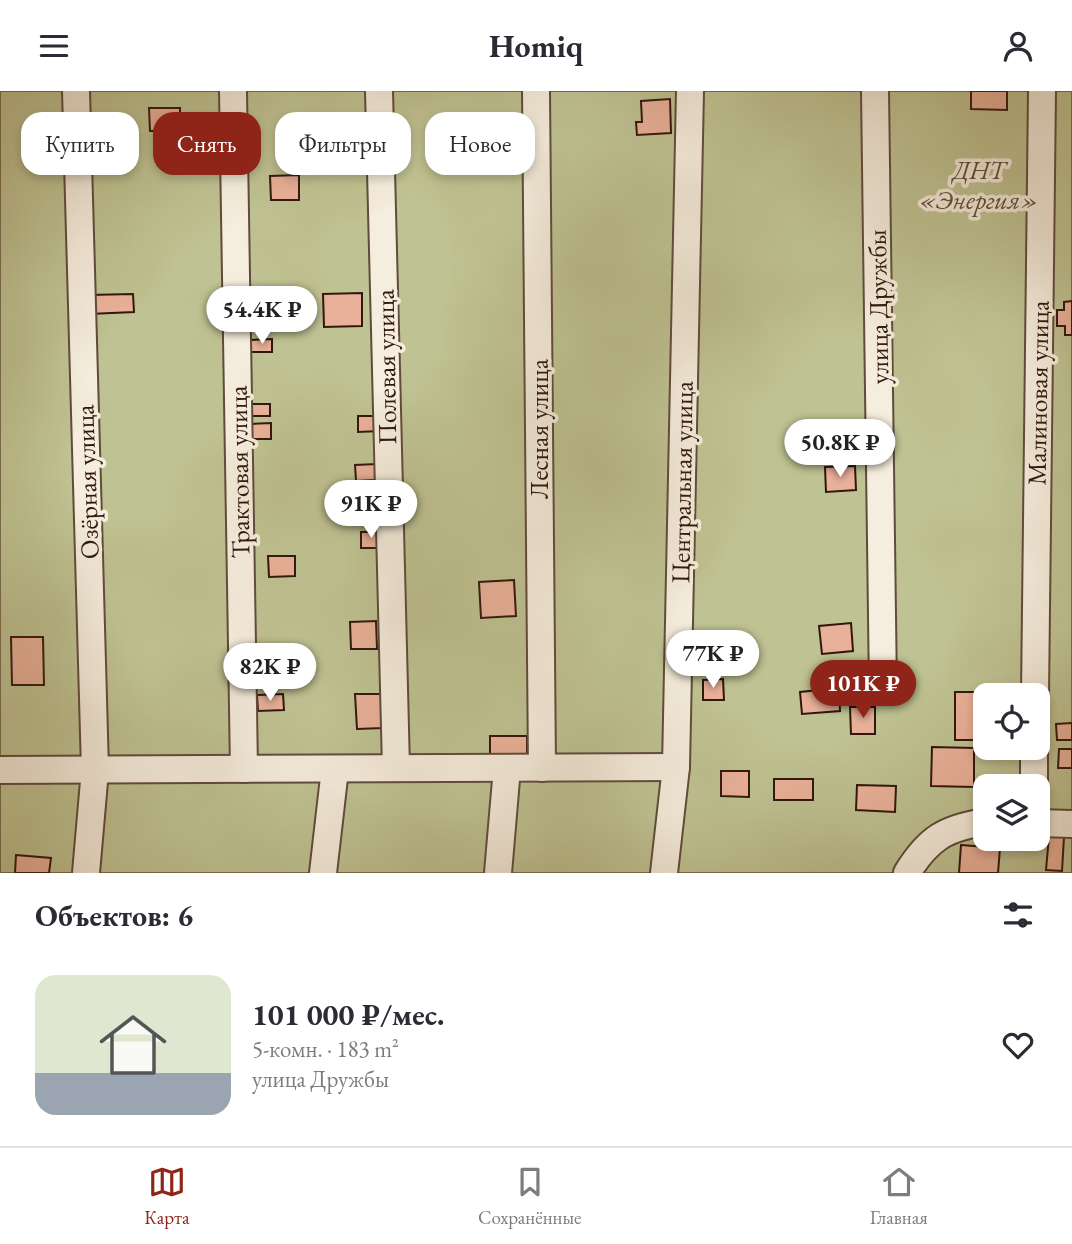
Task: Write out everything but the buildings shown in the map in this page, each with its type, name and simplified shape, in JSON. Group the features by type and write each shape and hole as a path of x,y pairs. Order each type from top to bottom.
{"street":[{"name":"Озёрная улица","path":"76,91 95,770 86,873"},
{"name":"Трактовая улица","path":"233,91 244,769"},
{"name":"Полевая улица","path":"379,91 397,768"},
{"name":"Лесная улица","path":"536,91 542,768"},
{"name":"Центральная улица","path":"664,873 676,767 690,91"},
{"name":"улица Дружбы","path":"875,91 883,690"},
{"name":"Малиновая улица","path":"1035,683 1042,91"},
{"path":"0,770 676,767"},
{"path":"498,873 507,768"},
{"path":"323,873 335,769"},
{"path":"1050,823 1072,824"},
{"path":"907,873 921,850 934,839 954,828 973,824"}],"green space":[{"name":"ДНТ «Энергия»","path":"0,91 1072,91 1072,873 0,873"}]}
